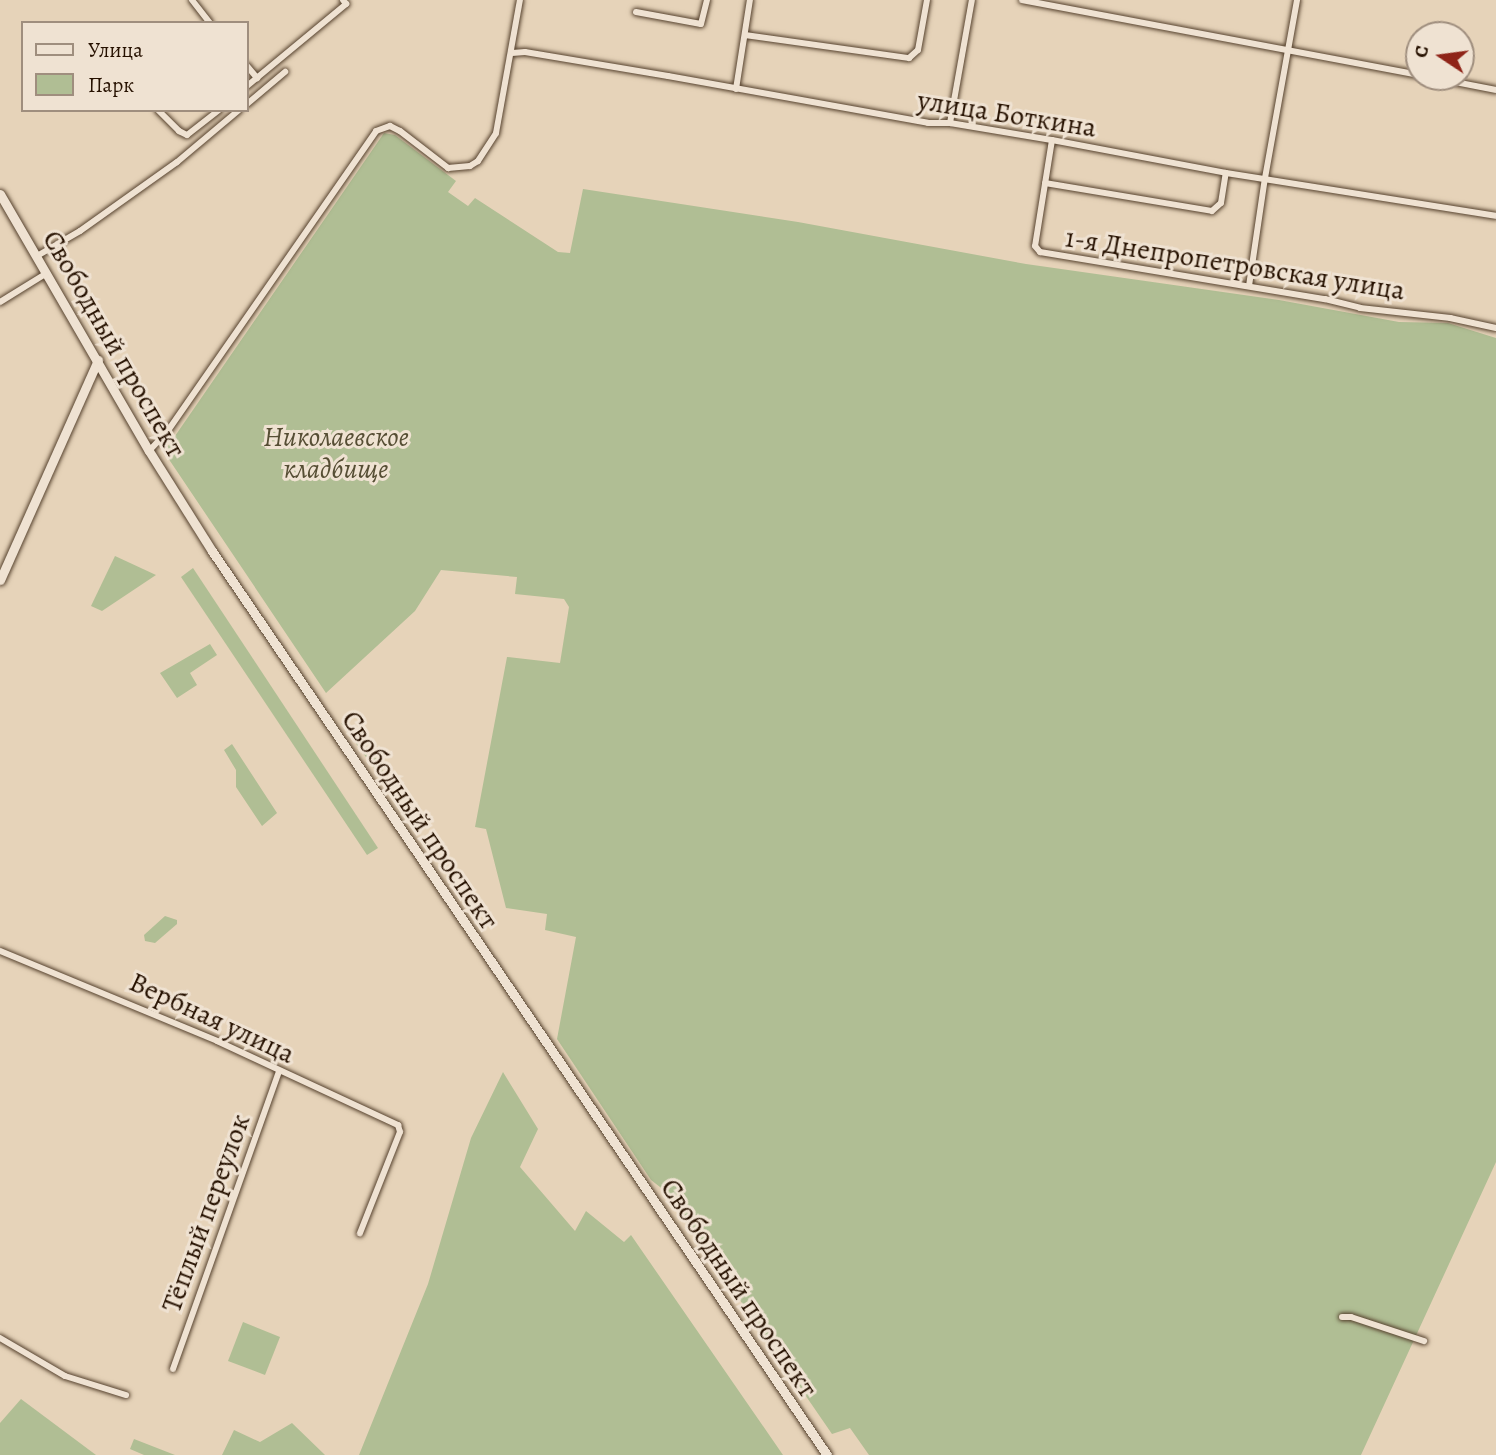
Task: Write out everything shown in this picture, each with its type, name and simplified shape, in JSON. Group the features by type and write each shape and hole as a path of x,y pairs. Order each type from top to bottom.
{"main road":[{"name":"Свободный проспект","path":"0,194 149,451 264,630 827,1455"},
{"path":"0,580 98,360"}],"street":[{"path":"191,0 209,21"},
{"path":"149,451 167,432 376,131 390,126 400,131 448,168 457,169 478,160 496,133 520,0"},
{"path":"636,12 701,24 707,0"},
{"path":"736,89 750,0"},
{"path":"746,35 909,58 918,50 927,0"},
{"path":"950,123 972,0"},
{"path":"1022,0 1405,72"},
{"path":"1249,286 1297,0"},
{"path":"248,85 345,2"},
{"name":"улица Боткина","path":"512,53 525,52 928,123 950,123 1226,173 1496,216"},
{"path":"248,67 257,78"},
{"path":"248,103 285,72"},
{"path":"1475,86 1496,90"},
{"path":"160,112 183,134 191,134 217,112"},
{"path":"37,256 80,231 177,162 237,112"},
{"name":"1-я Днепропетровская улица","path":"1052,140 1035,246 1040,252 1249,286 1360,308 1450,318 1496,328"},
{"path":"1045,183 1212,211 1221,203 1226,173"},
{"path":"0,302 47,273"},
{"name":"Вербная улица","path":"0,951 217,1041 398,1125 400,1132 360,1233"},
{"name":"Тёплый переулок","path":"173,1369 279,1072"},
{"path":"1342,1317 1352,1317 1424,1341"},
{"path":"0,1338 65,1376 126,1395"}],"green space":[{"name":"Николаевское кладбище","path":"384,133 395,135 456,181 448,192 468,206 475,198 558,252 570,253 583,189 798,222 1026,264 1279,300 1399,322 1448,323 1496,338 1496,1162 1361,1455 869,1455 850,1428 832,1434 698,1239 660,1187 651,1180 557,1039 576,937 545,930 547,914 506,908 486,829 475,827 507,657 560,663 569,607 564,599 515,594 517,577 441,570 415,611 326,693 164,452"},
{"path":"115,556 156,575 102,611 91,606"},
{"path":"193,568 378,848 367,855 181,577"},
{"path":"210,644 217,655 190,673 197,685 177,698 160,673"},
{"path":"341,723 349,727 362,749 383,763 382,779"},
{"path":"232,744 277,813 262,826 236,787 236,770 224,750"},
{"path":"165,916 177,920 177,924 155,943 145,941 144,935"},
{"path":"503,1072 538,1129 520,1167 575,1231 586,1211 624,1242 631,1235 783,1455 359,1455 428,1284 471,1138"},
{"path":"243,1322 280,1337 265,1375 228,1361"},
{"path":"21,1399 96,1455 0,1455 0,1423"},
{"path":"292,1423 325,1455 222,1455 234,1430 260,1442"},
{"path":"134,1439 175,1455 144,1455 130,1449"}]}
